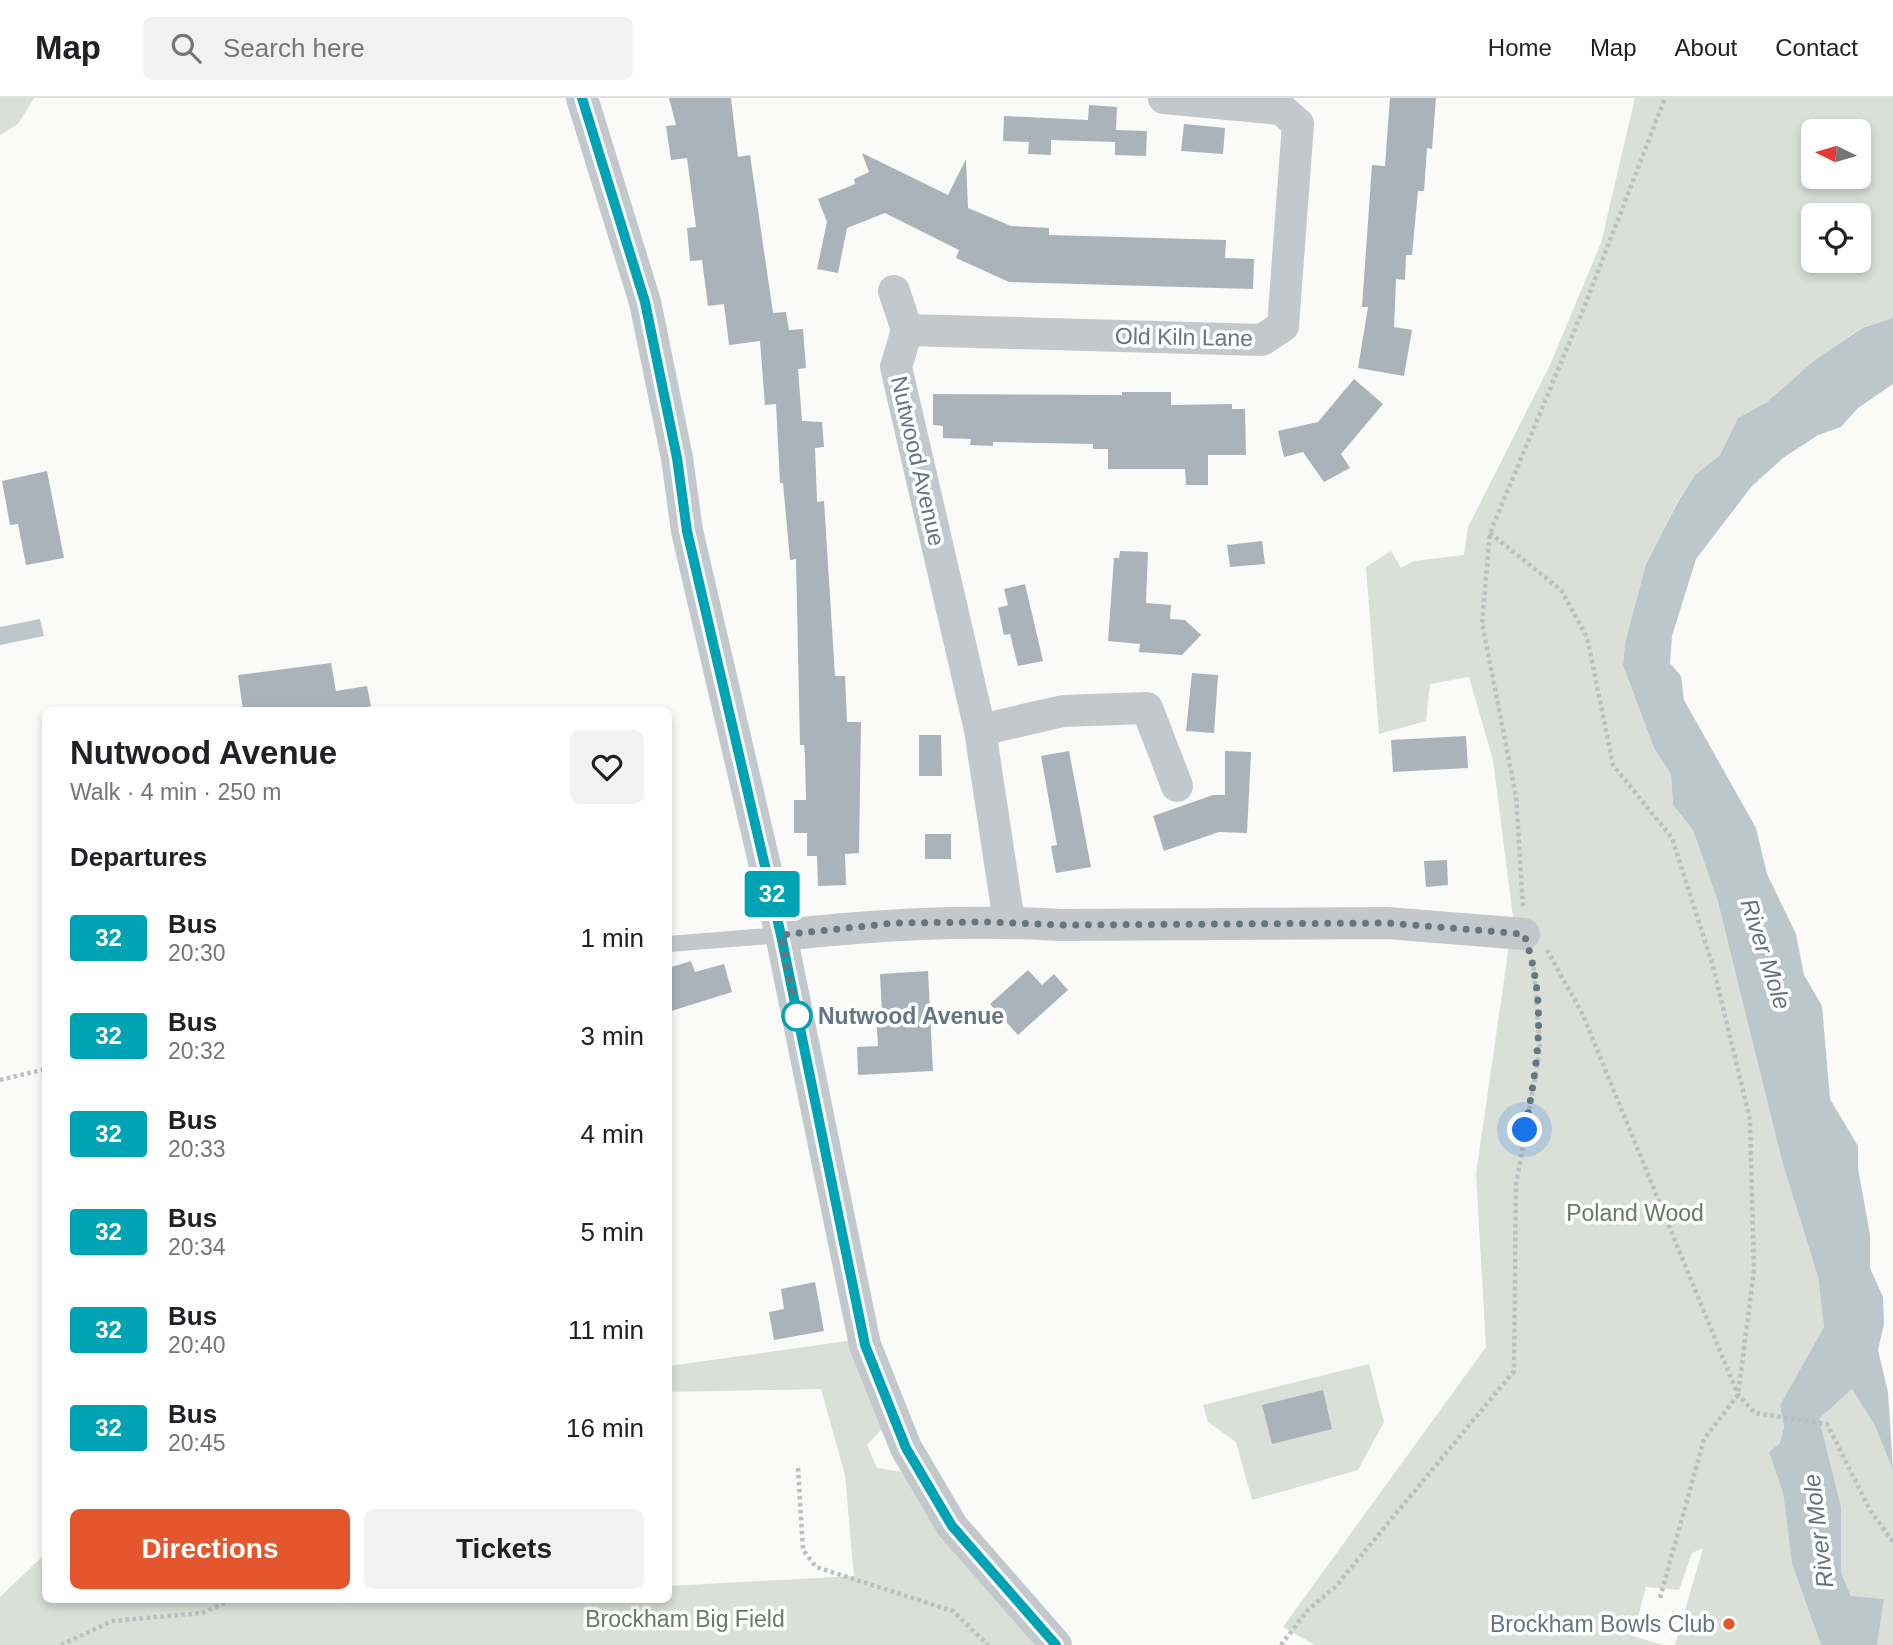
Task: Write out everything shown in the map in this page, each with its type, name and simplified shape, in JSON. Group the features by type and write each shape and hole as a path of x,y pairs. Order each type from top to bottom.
{"street":[{"path":"582,98 645,302 677,458 687,531 781,935 865,1345 906,1448 952,1526 1056,1645"},
{"name":"Old Kiln Lane","path":"907,330 1262,340 1283,326 1298,124 1281,108 1164,98"},
{"path":"894,291 907,330"},
{"name":"Nutwood Avenue","path":"907,330 895,368 980,730 1009,922"},
{"path":"980,730 1063,710 1147,708 1178,786"},
{"path":"781,935 895,923 1009,922 1060,925 1387,923 1524,934"}],"lane":[{"path":"672,944 781,935"}],"path":[{"path":"1281,1645 1307,1611 1336,1586 1514,1371 1516,1185 1540,1049 1536,968 1524,934 1516,796 1482,623 1490,533 1665,98"},
{"path":"1490,533 1561,590 1587,638 1614,765 1672,838 1713,966 1750,1119 1754,1270 1738,1395 1704,1438 1660,1598"},
{"path":"1524,934 1544,943 1583,1015 1738,1395 1755,1413 1827,1424 1870,1510 1893,1542"},
{"path":"0,1080 42,1070"},
{"path":"798,1468 803,1550 816,1567 953,1611 989,1645"},
{"path":"61,1645 112,1621 202,1613 224,1603"}],"green space":[{"path":"0,98 34,98 18,124 0,135"},
{"name":"Poland Wood","path":"1635,98 1893,98 1893,318 1861,328 1816,359 1767,402 1738,418 1720,455 1695,475 1680,497 1646,564 1625,643 1623,665 1654,748 1671,774 1673,805 1693,830 1718,902 1782,1161 1818,1277 1824,1327 1780,1405 1784,1427 1780,1443 1769,1452 1783,1493 1792,1564 1821,1645 1675,1645 1703,1548 1692,1553 1679,1590 1646,1587 1633,1636 1663,1645 1315,1645 1283,1627 1486,1347 1476,1174 1513,918 1493,760 1469,677 1430,684 1426,721 1379,734 1366,567 1391,551 1401,568 1414,561 1464,555 1468,527 1550,365 1601,243"},
{"name":"Brockham Big Field","path":"854,1340 887,1424 867,1445 877,1468 909,1473 1036,1645 0,1645 0,1597 42,1557 42,1603 672,1603 672,1586 854,1576 845,1475 821,1389 672,1392 672,1366"},
{"path":"1369,1364 1384,1422 1358,1470 1252,1500 1236,1442 1208,1422 1203,1405"},
{"path":"1852,1389 1874,1424 1893,1470 1893,1645 1877,1645 1884,1600 1851,1596 1841,1573 1819,1419"}],"water":[{"name":"River Mole","path":"1893,318 1893,384 1858,408 1841,427 1818,435 1783,458 1752,486 1696,559 1672,636 1670,663 1681,676 1684,700 1756,828 1767,874 1796,934 1804,975 1822,1006 1830,1099 1858,1146 1858,1168 1870,1235 1870,1268 1883,1297 1884,1324 1878,1350 1888,1392 1893,1470 1874,1424 1852,1389 1819,1419 1841,1507 1841,1573 1851,1596 1884,1599 1877,1645 1821,1645 1792,1564 1783,1493 1769,1452 1780,1443 1784,1427 1780,1405 1824,1327 1818,1277 1782,1161 1718,902 1693,830 1673,805 1671,774 1654,748 1623,665 1625,643 1646,564 1680,498 1695,475 1720,455 1738,418 1767,402 1816,359 1862,328"},
{"path":"40,619 44,636 0,645 0,627"}],"building":[{"path":"669,98 731,98 738,157 750,155 773,313 786,312 789,330 803,329 806,368 798,369 802,421 822,422 824,447 815,448 817,502 824,501 835,676 845,676 847,722 861,722 859,853 845,854 846,885 818,886 817,856 807,856 807,833 794,833 794,800 806,800 805,755 804,745 800,745 796,559 790,560 783,483 780,483 776,404 765,405 760,341 729,345 724,304 708,306 702,260 690,261 687,228 696,227 687,158 671,160 666,126 676,125"},
{"path":"1390,98 1436,98 1432,149 1427,148 1424,191 1418,191 1412,255 1406,255 1405,280 1396,279 1394,327 1412,330 1404,376 1358,368 1368,307 1362,307 1372,165 1385,166"},
{"path":"1089,105 1117,107 1116,130 1147,131 1146,156 1115,155 1115,142 1051,140 1051,155 1028,154 1029,142 1003,141 1004,116 1088,120"},
{"path":"1184,124 1225,128 1223,154 1181,151"},
{"path":"862,153 948,195 966,159 968,208 1011,226 1049,228 1049,235 1226,240 1225,258 1254,259 1253,289 1009,282 956,258 959,250 885,213 847,228 838,273 817,269 827,222 818,199 855,184 854,179 869,172"},
{"path":"1354,379 1383,404 1341,454 1350,468 1324,482 1303,452 1284,457 1278,431 1318,422"},
{"path":"1122,392 1171,392 1171,405 1232,404 1232,409 1245,409 1246,455 1208,455 1208,485 1186,485 1185,469 1108,469 1108,449 1093,449 1093,444 993,442 993,446 970,445 971,439 943,438 943,426 933,425 933,394 1122,395"},
{"path":"47,471 64,558 26,565 18,524 10,525 2,481"},
{"path":"1262,541 1265,564 1230,567 1227,545"},
{"path":"1120,551 1148,552 1146,603 1171,605 1170,619 1185,620 1201,635 1182,655 1139,652 1140,644 1108,641 1114,558 1119,558"},
{"path":"1025,584 1043,661 1018,666 1010,634 1004,635 998,608 1008,605 1004,589"},
{"path":"331,663 336,691 367,686 371,706 243,707 238,675"},
{"path":"1192,673 1218,675 1214,733 1186,731"},
{"path":"919,735 941,735 942,776 919,776"},
{"path":"1466,736 1468,768 1393,772 1391,740"},
{"path":"1069,751 1091,867 1056,873 1051,846 1057,845 1041,756"},
{"path":"1225,751 1251,752 1247,833 1219,832 1164,851 1153,816 1213,795 1225,795"},
{"path":"925,834 951,834 951,859 925,859"},
{"path":"1447,860 1448,885 1426,887 1424,861"},
{"path":"691,961 695,972 724,964 732,992 672,1011 672,967"},
{"path":"1028,970 1042,985 1054,974 1068,990 1018,1035 990,1004"},
{"path":"928,971 933,1071 858,1075 857,1047 878,1046 876,1015 882,1014 880,974"},
{"path":"815,1282 824,1331 774,1340 769,1312 784,1309 781,1289"},
{"path":"1323,1390 1332,1429 1272,1444 1262,1405"}],"bus line":[{"name":"32","path":"582,98 645,302 677,458 687,531 781,935 865,1345 906,1448 952,1526 1056,1645"}],"place":[{"name":"Nutwood Avenue","path":"797,1016"},
{"name":"Brockham Bowls Club","path":"1729,1624"}],"route":[{"path":"797,1016 781,935 895,923 986,922 1060,925 1387,923 1524,934 1536,968 1540,1049 1525,1130"}]}
